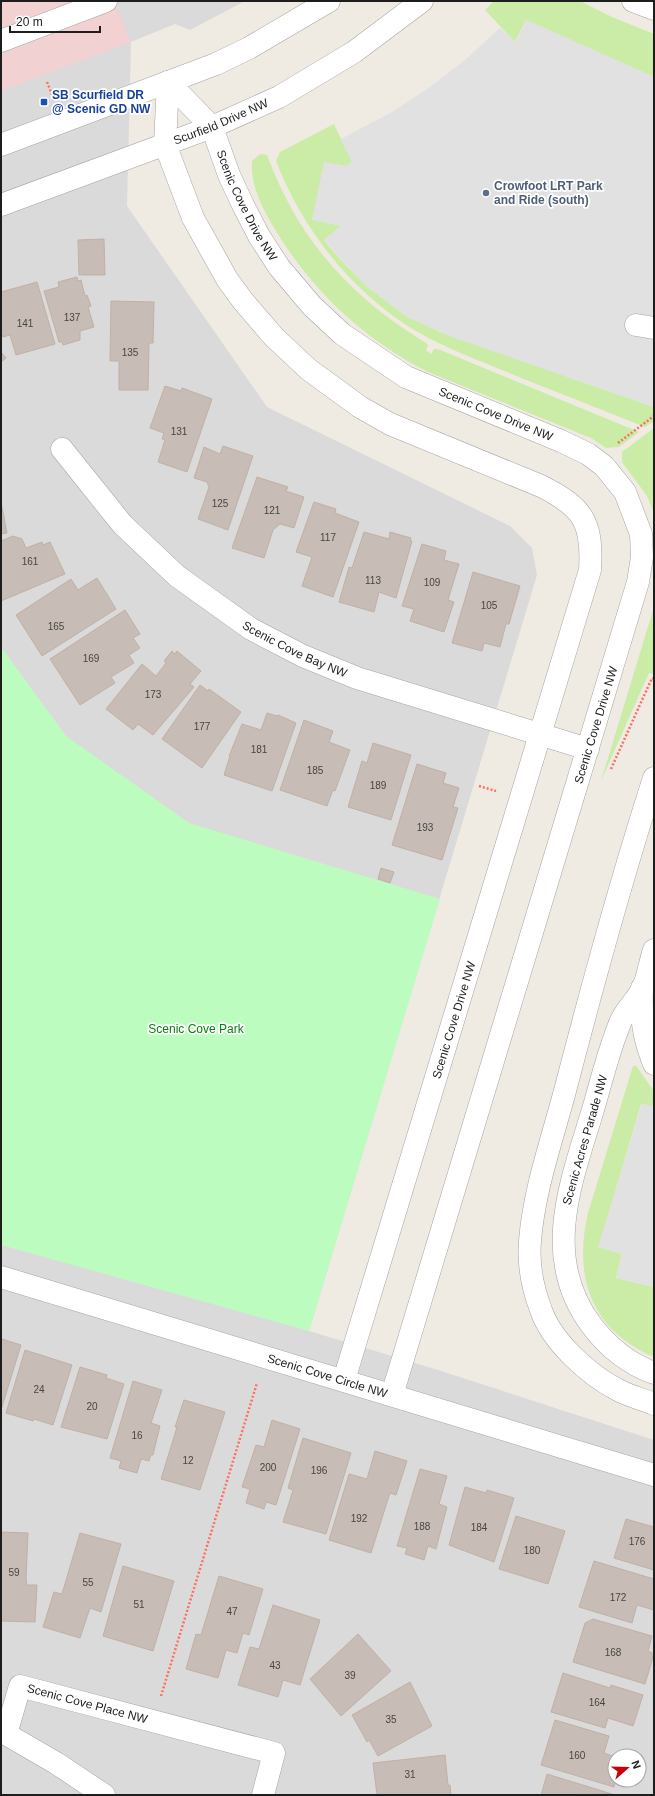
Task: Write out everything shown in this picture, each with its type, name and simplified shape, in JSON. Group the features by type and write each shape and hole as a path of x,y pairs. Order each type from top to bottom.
{"street":[{"path":"1,41 106,1"},
{"path":"1,145 216,64 249,48 329,1"},
{"name":"Scurfield Drive NW","path":"1,205 212,127 279,97 329,69 391,26 422,1"},
{"path":"633,1 654,9"},
{"name":"Scenic Cove Drive NW","path":"168,82 212,127 229,174 259,236 280,267 308,300 342,334 406,377 561,441 588,454 604,466 625,492 641,534 642,557 638,582 392,1395"},
{"name":"Scenic Cove Drive NW","path":"168,82 166,144 193,218 227,279 243,301 274,337 308,369 360,408 390,424 540,486 560,496 577,510 586,523 590,535 590,570 542,735 344,1380"},
{"name":"Scenic Cove Bay NW","path":"62,449 122,524 171,571 251,629 303,656 358,678 588,749"},
{"path":"654,778 606,932 549,1147 536,1204 530,1241 530,1263 535,1290 542,1312 553,1333 578,1362 618,1390 654,1404"},
{"name":"Scenic Acres Parade NW","path":"654,950 642,988 620,1022 571,1181 563,1237 564,1263 570,1289 581,1312 601,1339 643,1369 654,1373"},
{"path":"642,988 641,1020 646,1045 654,1064"},
{"name":"Scenic Cove Circle NW","path":"1,1277 654,1475"},
{"name":"Scenic Cove Place NW","path":"104,1795 56,1762 6,1734 20,1686 274,1753 263,1795"}],"path":[{"path":"614,448 654,416"},
{"path":"609,775 652,678 654,679"},
{"path":"479,786 498,792"},
{"path":"151,1720 160,1696 257,1383"}],"shaded area":[{"path":"1,1 245,1 190,30 175,24 131,42 127,206 267,407 510,526 532,548 537,575 309,1331 435,1369 654,1440 654,1795 1,1795"},
{"path":"1,1 114,1 131,42 1,91"},
{"name":"Crowfoot LRT Park and Ride (south)","path":"526,20 654,77 654,407 452,337 407,317 367,287 324,240 341,226 312,220 324,162 346,166 352,162 341,139 392,112 430,87 465,60 500,28 516,42"},
{"path":"642,1103 654,1107 654,1287 616,1278 622,1254 598,1247"}],"green space":[{"path":"494,1 580,1 612,17 654,34 654,77 526,20 515,42 485,10"},
{"path":"334,124 352,162 346,166 312,219 341,226 324,240 336,255 363,281 392,304 423,324 440,332 654,407 654,421 645,427 454,350 416,331 370,298 350,278 315,235 287,187 276,161 280,152"},
{"path":"260,154 267,155 294,213 311,239 330,263 350,285 373,306 426,343 428,345 426,350 431,354 434,349 438,349 639,432 619,447 606,448 591,438 428,372 404,359 360,328 321,291 304,271 273,226 258,195 253,178 252,161"},
{"path":"654,428 654,513 647,496 622,462 622,452"},
{"path":"654,607 654,674 649,673 601,781"},
{"name":"Scenic Cove Park","path":"1,647 66,736 189,823 440,899 309,1331 1,1245"},
{"path":"633,1066 636,1066 654,1091 654,1107 641,1104 599,1247 622,1254 616,1278 654,1287 654,1357 632,1346 615,1332 601,1316 592,1299 586,1280 583,1259 584,1236 588,1213"}],"building":[{"path":"104,239 105,275 79,275 78,240"},
{"path":"77,277 78,281 81,280 85,296 87,295 91,306 88,307 94,327 80,331 80,340 63,345 62,342 59,342 44,291 59,287 58,282"},
{"path":"37,282 55,344 16,355 10,335 3,337 1,334 1,292"},
{"path":"111,301 154,302 153,343 149,343 148,390 119,390 119,361 110,361"},
{"path":"1,352 6,358 1,362"},
{"path":"165,386 181,391 182,388 212,399 187,472 158,462 165,440 162,439 164,433 150,428"},
{"path":"223,446 253,456 228,530 198,519 209,487 207,482 194,478 204,447 220,454"},
{"path":"257,477 288,487 286,491 304,497 294,528 280,524 273,530 264,558 232,548"},
{"path":"1,502 7,533 1,534"},
{"path":"314,502 336,509 335,513 359,522 333,597 302,586 312,557 296,552"},
{"path":"364,532 389,539 390,532 411,538 410,541 412,541 396,598 379,592 374,612 339,602 349,567 352,568"},
{"path":"13,536 22,539 26,548 42,542 43,545 50,542 65,574 1,601 1,541"},
{"path":"422,544 446,551 444,560 459,564 448,600 454,602 444,632 410,621 414,609 402,606"},
{"path":"473,572 520,586 509,624 506,624 500,647 484,643 482,651 452,643"},
{"path":"97,578 116,609 42,656 16,615 71,579 78,590"},
{"path":"125,610 140,634 133,638 140,648 129,655 134,663 111,677 115,683 80,705 50,659"},
{"path":"172,651 175,654 177,651 201,671 190,684 194,687 153,735 138,724 133,730 106,709 142,664 156,676 166,663 164,661"},
{"path":"200,685 208,691 209,689 241,712 202,768 162,739"},
{"path":"267,713 278,715 296,723 272,791 224,775 229,756 242,724 261,730"},
{"path":"304,720 333,731 329,742 350,750 335,791 333,790 327,806 280,790"},
{"path":"373,743 411,755 391,820 348,807 362,761 367,763"},
{"path":"417,764 446,773 443,783 459,788 453,807 458,808 442,860 392,845"},
{"path":"381,868 394,872 390,883 378,879"},
{"path":"2,1339 21,1345 1,1410 1,1341"},
{"path":"25,1350 72,1365 53,1425 6,1413"},
{"path":"80,1367 107,1375 106,1378 124,1384 107,1439 61,1427"},
{"path":"133,1381 162,1390 151,1423 160,1426 153,1455 151,1455 149,1461 141,1459 137,1473 119,1468 121,1461 110,1458"},
{"path":"184,1400 225,1412 200,1490 161,1479"},
{"path":"272,1420 300,1429 276,1505 266,1502 264,1509 246,1503 250,1489 242,1487 256,1445 264,1447"},
{"path":"303,1438 351,1453 326,1534 283,1522 293,1490 288,1488"},
{"path":"375,1451 407,1461 396,1495 390,1493 371,1553 329,1540 349,1474 367,1479"},
{"path":"420,1469 447,1476 439,1504 447,1507 436,1549 428,1546 424,1560 405,1554 407,1548 397,1546"},
{"path":"465,1487 486,1493 487,1490 514,1498 494,1562 449,1545"},
{"path":"516,1516 565,1531 548,1584 499,1569"},
{"path":"626,1519 654,1527 654,1570 614,1558"},
{"path":"1,1532 28,1533 26,1579 27,1585 37,1585 35,1622 1,1621"},
{"path":"80,1533 121,1544 101,1612 90,1608 80,1638 43,1627 54,1592 62,1594"},
{"path":"594,1561 654,1579 654,1610 637,1605 632,1623 579,1607"},
{"path":"123,1566 174,1581 153,1651 103,1636"},
{"path":"219,1576 263,1589 249,1635 243,1633 237,1653 226,1650 218,1678 186,1669 196,1634 201,1635"},
{"path":"273,1605 320,1620 300,1685 283,1680 278,1697 238,1685 250,1647 259,1649"},
{"path":"593,1619 652,1636 648,1651 654,1654 645,1684 573,1662 585,1623"},
{"path":"358,1634 391,1671 341,1716 310,1679"},
{"path":"563,1673 610,1688 611,1685 643,1695 633,1726 608,1718 605,1728 551,1712"},
{"path":"410,1682 432,1726 378,1756 369,1740 367,1742 352,1715"},
{"path":"555,1720 609,1736 604,1753 607,1754 607,1785 541,1765"},
{"path":"445,1755 448,1785 450,1785 451,1795 377,1795 373,1763"},
{"path":"547,1774 612,1794 541,1795"}],"place":[{"name":"SB Scurfield DR @ Scenic GD NW","path":"44,102"},
{"name":"Crowfoot LRT Park and Ride (south)","path":"486,193"}]}
